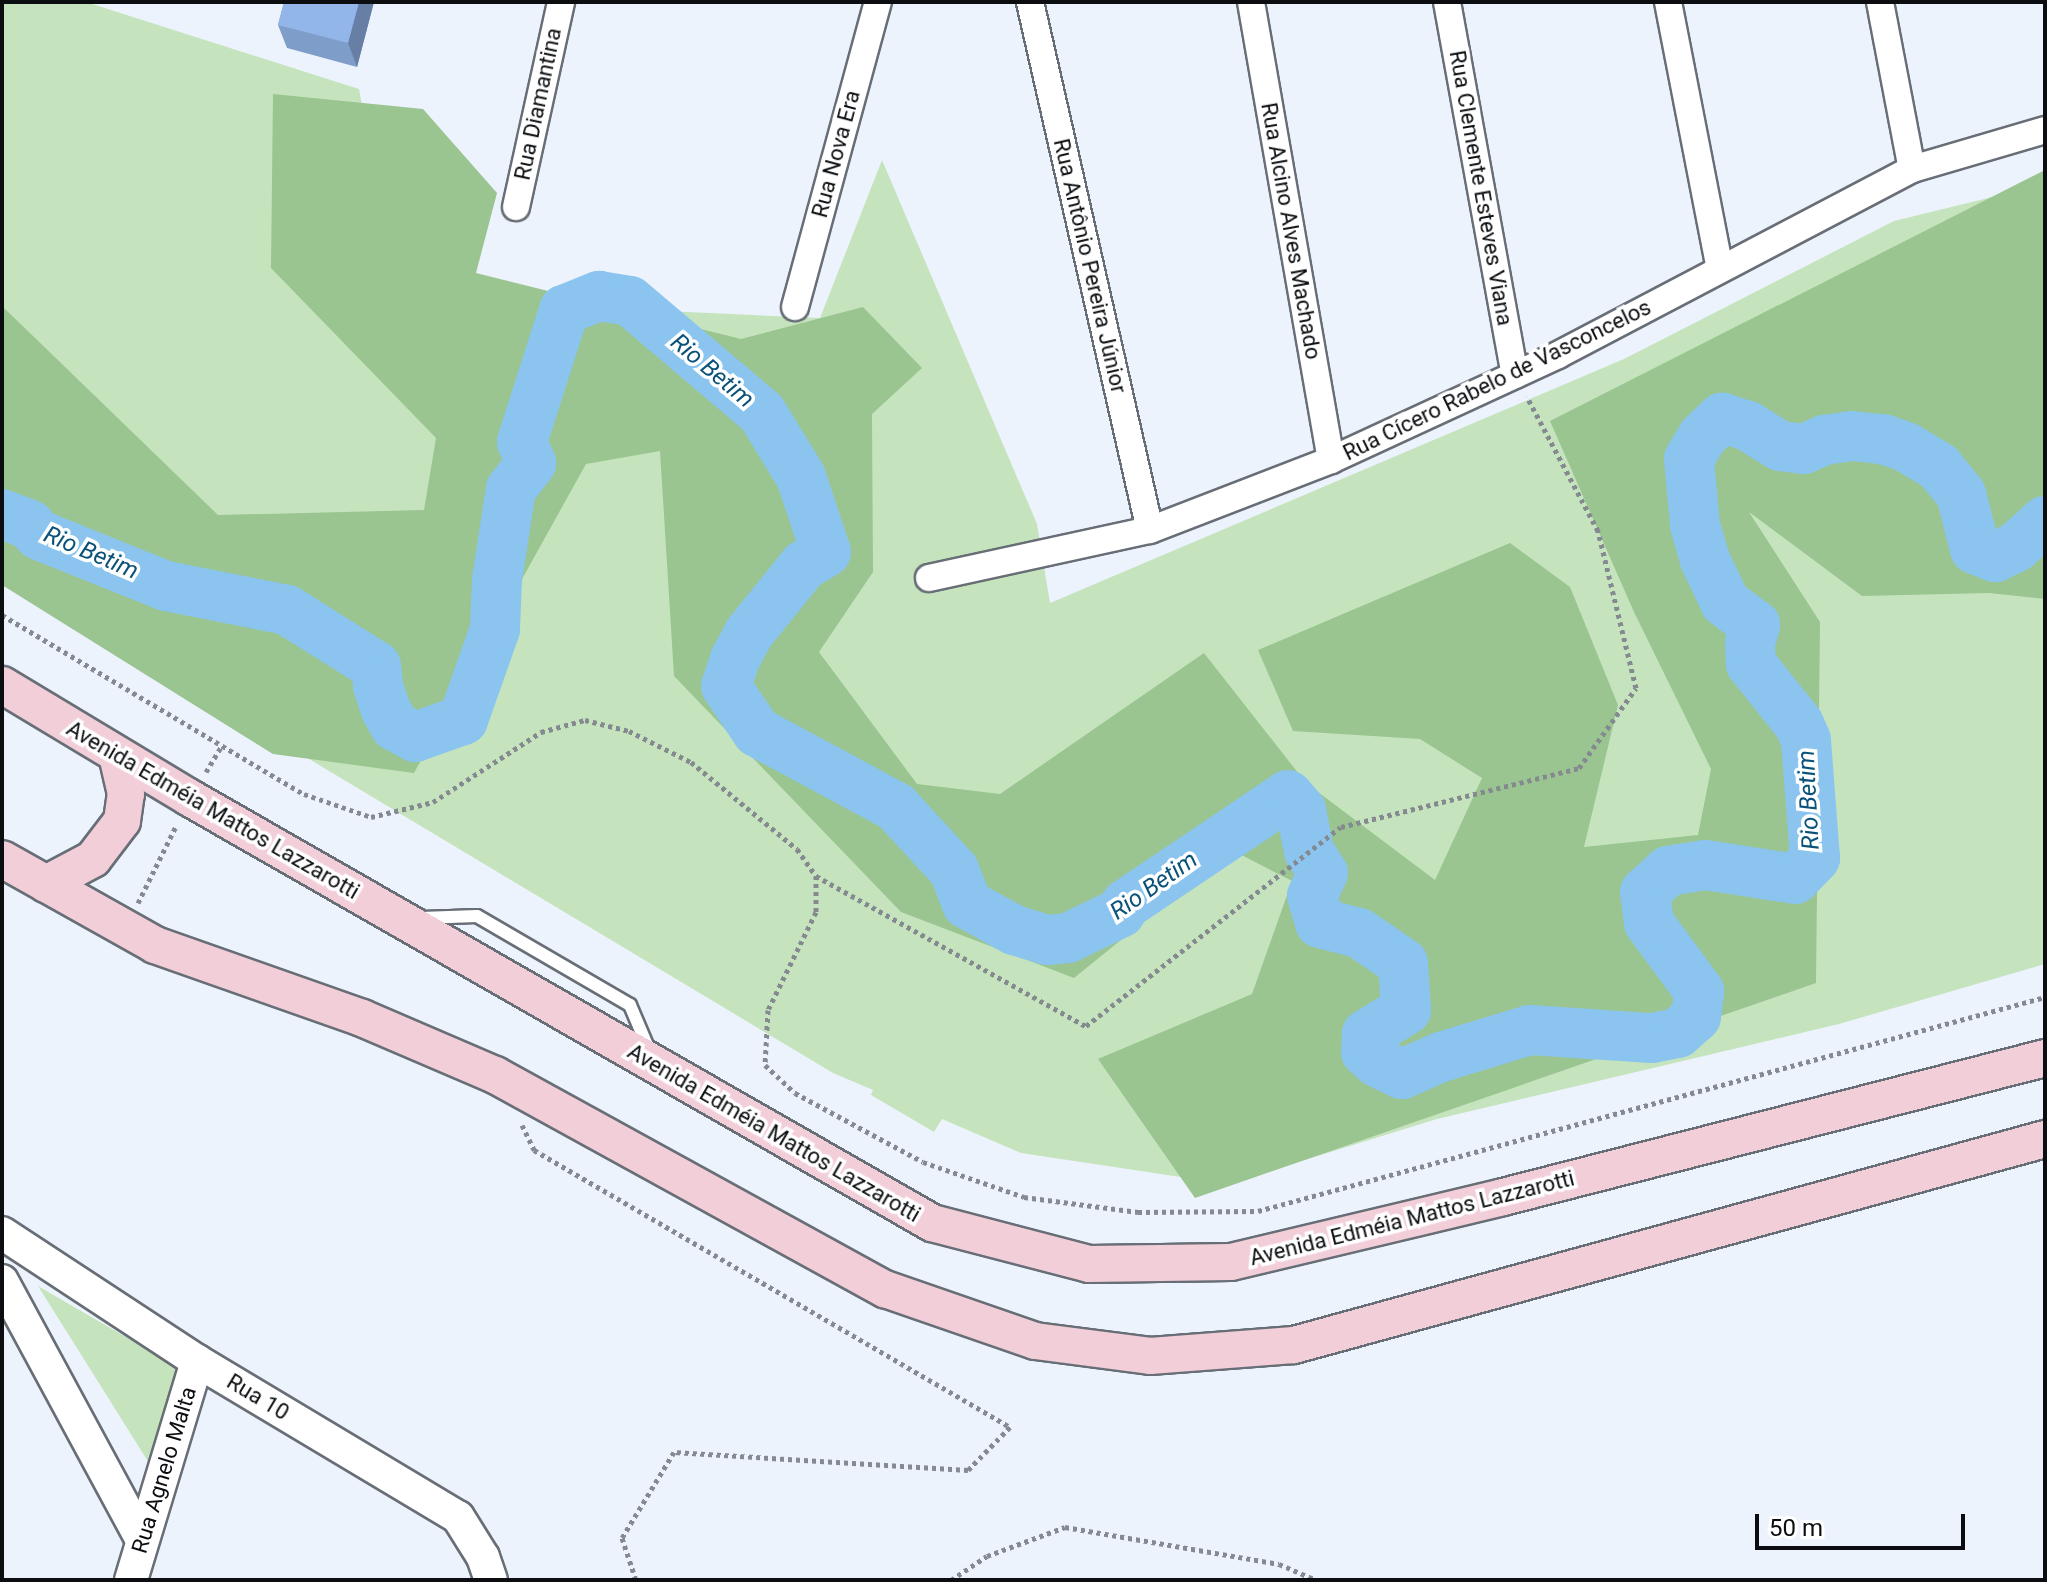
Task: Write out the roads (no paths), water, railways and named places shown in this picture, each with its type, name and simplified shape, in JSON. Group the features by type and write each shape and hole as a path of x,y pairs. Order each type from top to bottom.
{"main road":[{"name":"Avenida Edméia Mattos Lazzarotti","path":"2,685 190,798 932,1223 1089,1264 1231,1262 1503,1197 2045,1058"},
{"path":"46,884 93,859 122,821 126,794 117,755"},
{"path":"2,859 155,945 362,1018 495,1075 885,1289 1035,1341 1150,1356 1294,1345 2045,1139"}],"street":[{"name":"Rua Diamantina","path":"516,207 561,2"},
{"name":"Rua Nova Era","path":"795,307 878,2"},
{"name":"Rua Antônio Pereira Júnior","path":"1030,2 1150,530"},
{"name":"Rua Alcino Alves Machado","path":"1251,2 1331,460"},
{"name":"Rua Clemente Esteves Viana","path":"1447,2 1515,375"},
{"path":"1668,2 1720,269"},
{"path":"1880,2 1912,169"},
{"name":"Rua Cícero Rabelo de Vasconcelos","path":"929,578 1150,530 1331,460 1515,375 1912,169 2045,130"},
{"name":"Rua 10","path":"2,1233 197,1361 458,1517 483,1557 491,1580"},
{"path":"2,1281 142,1540"},
{"name":"Rua Agnelo Malta","path":"131,1580 197,1361"}],"waterway":[{"name":"Rio Betim","path":"2,514 30,525 39,535 166,586 287,610 376,666 378,686 386,710 395,726 415,737 463,720 495,629 497,580 511,489 531,463 522,442 564,310 599,296 630,301 762,413 801,477 826,552 804,565 749,633 735,659 726,686 757,732 896,807 954,870 967,904 1014,930 1047,940 1068,938 1120,913 1126,904 1288,795 1301,810 1309,851 1323,873 1312,896 1320,923 1359,933 1403,963 1406,1010 1367,1034 1366,1052 1377,1062 1402,1074 1441,1057 1530,1030 1652,1038 1678,1033 1696,1017 1699,991 1649,923 1645,892 1668,871 1706,865 1795,879 1815,858 1806,740 1799,724 1751,664 1750,643 1755,625 1725,602 1705,560 1695,525 1689,459 1702,437 1722,418 1748,426 1780,446 1804,449 1824,440 1852,436 1883,439 1906,447 1939,467 1961,494 1975,549 1995,557 2016,547 2045,521"}]}
